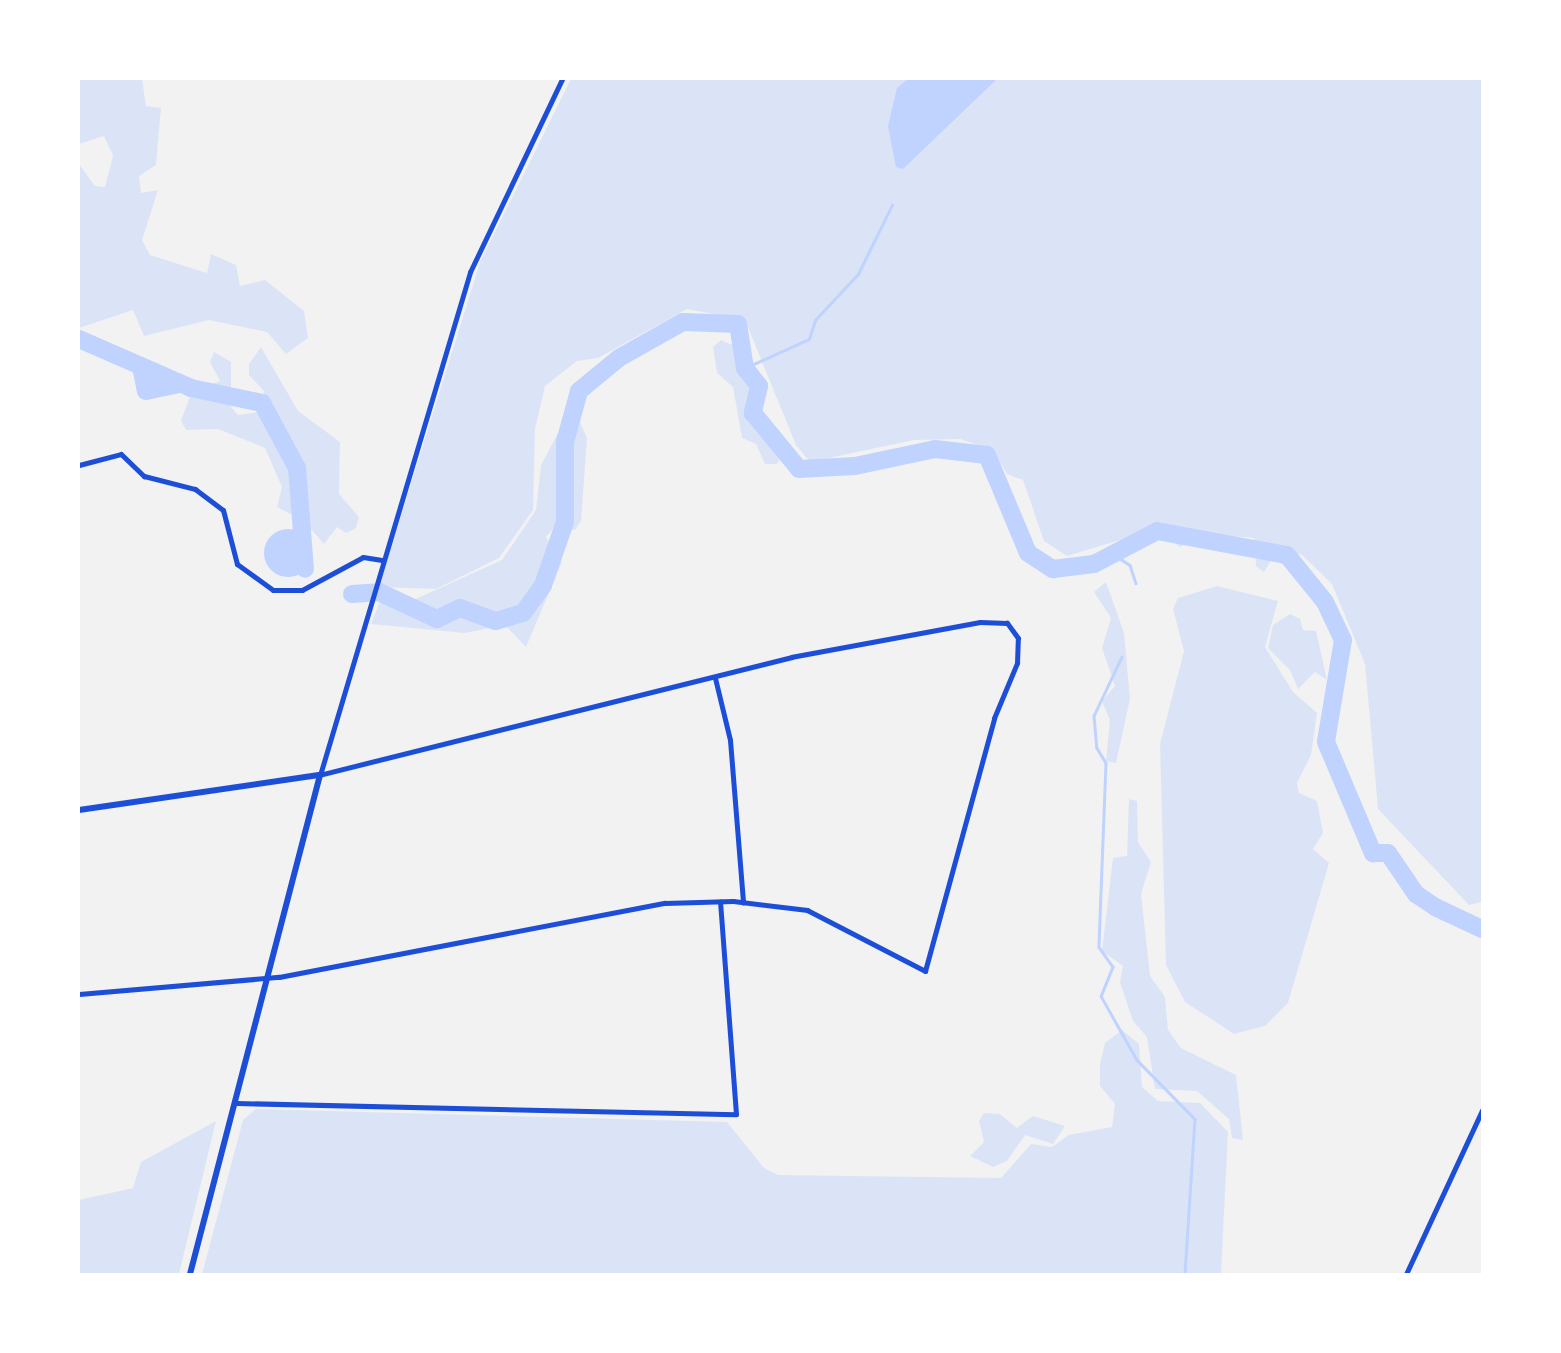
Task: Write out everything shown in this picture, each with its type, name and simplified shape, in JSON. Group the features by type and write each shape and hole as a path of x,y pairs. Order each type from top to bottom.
{"street":[{"path":"190,1274 270,977 320,775 382,560 475,260 562,79"},
{"path":"79,465 121,454 144,476 195,489 223,510 237,564 273,590 302,590 363,556 382,560"},
{"path":"79,810 206,796 320,775 715,678 981,622 1000,620 1018,638 1017,663 994,718 925,971 878,951 827,917 743,902 720,902 628,908 456,946 270,977 79,993"},
{"path":"715,678 730,740 743,902"},
{"path":"237,1103 736,1114 720,902"},
{"path":"1406,1274 1482,1110"}],"shaded area":[{"path":"79,79 142,79 146,106 161,108 156,165 139,176 141,193 158,190 142,240 150,255 207,273 211,254 236,265 240,286 265,280 304,311 308,338 286,354 267,332 209,320 144,336 133,310 79,328 79,164 95,186 105,187 113,156 104,136 79,144"},
{"path":"571,79 1482,79 1482,902 1469,905 1378,809 1365,664 1332,584 1302,555 1278,548 1264,572 1256,566 1254,538 1207,534 1180,547 1157,529 1067,556 1044,541 1023,480 1007,474 993,450 960,439 914,440 810,462 796,445 745,320 687,309 598,358 577,361 545,386 535,429 533,510 499,558 436,589 379,587 480,262"},
{"path":"721,340 739,348 751,392 749,414 782,453 777,464 765,464 756,444 742,438 733,387 717,373 713,347"},
{"path":"261,347 298,411 340,442 339,494 359,517 356,528 346,533 337,527 324,544 304,521 277,507 282,487 265,448 218,429 186,430 181,421 192,391 220,381 210,362 214,352 231,362 231,407 238,415 259,412 264,391 249,375 249,364"},
{"path":"566,418 578,418 587,438 581,521 575,530 553,529 546,537 562,562 526,647 505,625 465,633 371,624 382,596 403,594 411,601 502,560 536,510 541,465"},
{"path":"1106,582 1124,633 1130,699 1116,763 1106,761 1110,720 1102,701 1115,686 1102,648 1111,618 1094,592"},
{"path":"1217,586 1278,601 1265,647 1293,692 1317,713 1311,755 1297,783 1299,793 1317,801 1323,833 1313,849 1329,863 1288,1003 1265,1026 1234,1034 1185,1002 1166,965 1160,744 1184,651 1173,609 1178,598"},
{"path":"1290,614 1300,619 1303,630 1316,631 1327,680 1315,672 1298,689 1290,670 1268,648 1273,625"},
{"path":"1129,799 1137,801 1138,842 1151,862 1141,894 1150,976 1165,997 1168,1030 1181,1048 1236,1075 1243,1140 1232,1138 1229,1119 1197,1091 1155,1089 1147,1037 1133,1021 1120,982 1123,966 1102,951 1113,858 1127,856"},
{"path":"1122,1030 1139,1044 1142,1087 1158,1101 1200,1103 1228,1132 1221,1274 202,1274 243,1120 256,1109 727,1122 764,1168 778,1175 1001,1178 1031,1144 1052,1147 1069,1135 1112,1127 1115,1104 1100,1086 1100,1064 1105,1043"},
{"path":"984,1113 1000,1114 1017,1128 1033,1116 1065,1126 1053,1144 1025,1135 1007,1161 993,1167 970,1156 984,1142 979,1121"},
{"path":"216,1121 179,1274 79,1274 79,1200 133,1188 141,1162"}],"water":[{"path":"908,79 997,79 903,169 896,167 888,126 897,88"},
{"path":"288,529 305,536 312,553 305,570 288,577 271,570 264,553 271,536"}],"waterway":[{"path":"745,368 809,339 815,320 858,274 892,205"},
{"path":"352,594 379,592 437,619 460,608 496,621 523,613 543,585 565,522 565,442 579,391 619,358 683,322 738,324 745,368 759,386 753,413 799,469 855,466 935,449 987,455 1028,553 1053,569 1094,564 1157,531 1287,555 1325,602 1343,640 1326,742 1373,853 1388,853 1416,894 1435,907 1482,929"},
{"path":"79,339 191,388 262,403 297,468 305,569"},
{"path":"141,366 146,391 180,384"},
{"path":"1113,554 1130,565 1136,583"},
{"path":"1122,657 1094,716 1097,748 1106,763 1099,947 1113,967 1101,996 1137,1060 1195,1119 1185,1274"}]}
